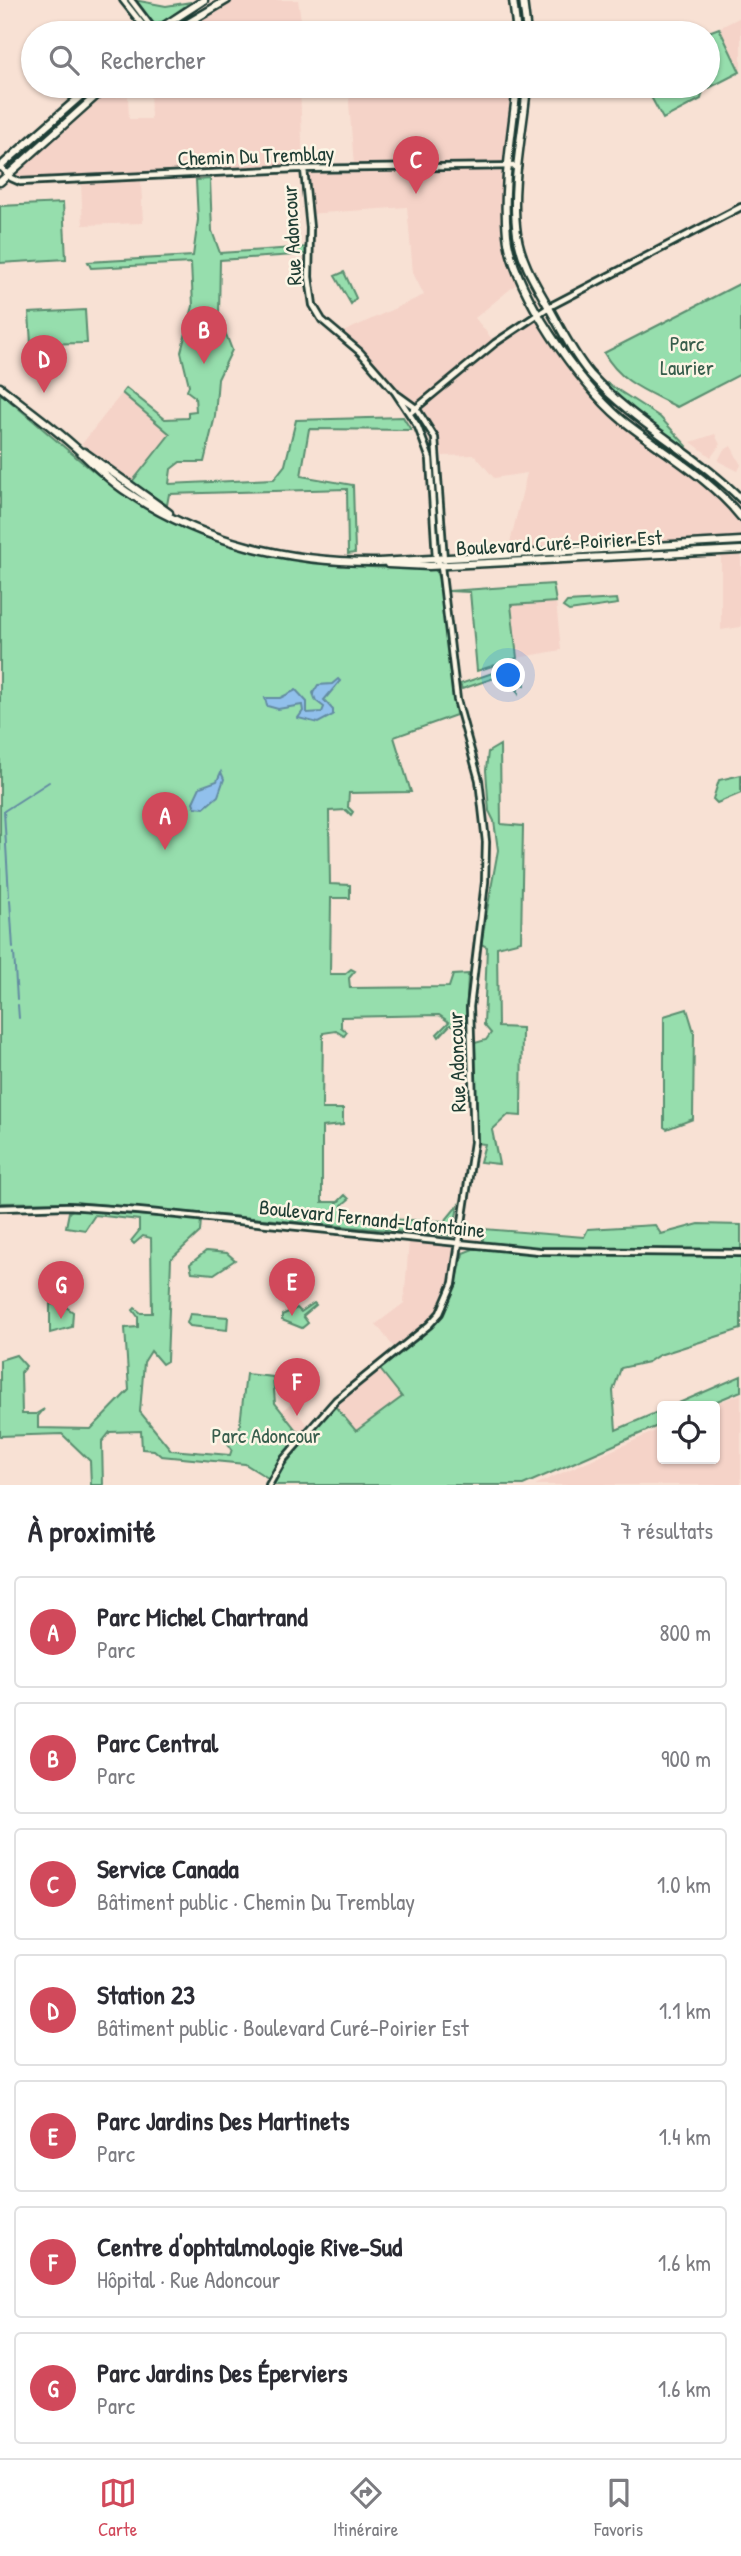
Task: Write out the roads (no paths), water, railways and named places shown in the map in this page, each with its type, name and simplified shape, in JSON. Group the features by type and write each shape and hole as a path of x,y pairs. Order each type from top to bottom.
{"main road":[{"path":"172,21 204,0"},
{"path":"191,21 227,0"},
{"path":"513,0 516,21"},
{"path":"523,0 526,21"},
{"path":"0,167 78,98"},
{"path":"0,182 94,98"},
{"path":"516,98 506,219 509,249 540,313 573,368 593,392 624,421 706,480 741,517"},
{"path":"526,98 516,218 519,247 528,270 575,354 604,388 741,499"},
{"name":"Boulevard Curé-Poirier Est","path":"0,387 147,505 227,540 278,554 326,562 379,562 741,541"},
{"name":"Boulevard Curé-Poirier Est","path":"379,562 407,566 441,566 741,550"}],"street":[{"path":"123,0 142,21"},
{"path":"131,0 145,21"},
{"name":"Chemin Du Tremblay","path":"8,175 20,182 304,169 519,166"},
{"path":"0,167 8,175"},
{"name":"Rue Adoncour","path":"269,1485 290,1452 336,1400 429,1325 440,1313 453,1283 475,1134 470,1001 485,883 486,842 480,780 457,700 441,566 436,558 430,459 426,443 395,392 360,352 322,320 313,305 309,277 310,228 304,169"},
{"path":"410,413 487,350 549,307 741,207"},
{"name":"Rue Adoncour","path":"395,392 416,408 435,438 445,558"},
{"path":"441,566 445,558"},
{"name":"Boulevard Fernand-Lafontaine","path":"0,1208 68,1206 138,1211 543,1251 741,1253"}],"water":[{"path":"338,679 340,681 324,700 333,710 333,715 318,723 298,718 303,711 302,705 278,709 267,706 265,698 280,698 296,690 307,702 307,713 322,712 324,707 316,701 313,693 318,685 332,684"},
{"path":"221,772 224,779 218,796 204,808 195,807 193,802 200,787 217,781"}],"waterway":[{"path":"9,896 4,811 49,782"},
{"path":"10,900 13,948"},
{"path":"14,953 17,999"},
{"path":"18,1005 19,1018"}],"place":[{"name":"Service Canada","path":"416,194"},
{"name":"Parc Central","path":"204,364"},
{"name":"Station 23","path":"44,393"},
{"name":"Parc Michel Chartrand","path":"165,850"},
{"name":"Parc Jardins Des Martinets","path":"292,1316"},
{"name":"Parc Jardins Des Éperviers","path":"61,1319"},
{"name":"Centre d'ophtalmologie Rive-Sud","path":"297,1416"}],"park label":[{"name":"Parc Laurier","path":"687,356"},
{"name":"Parc Adoncour","path":"266,1436"}]}
